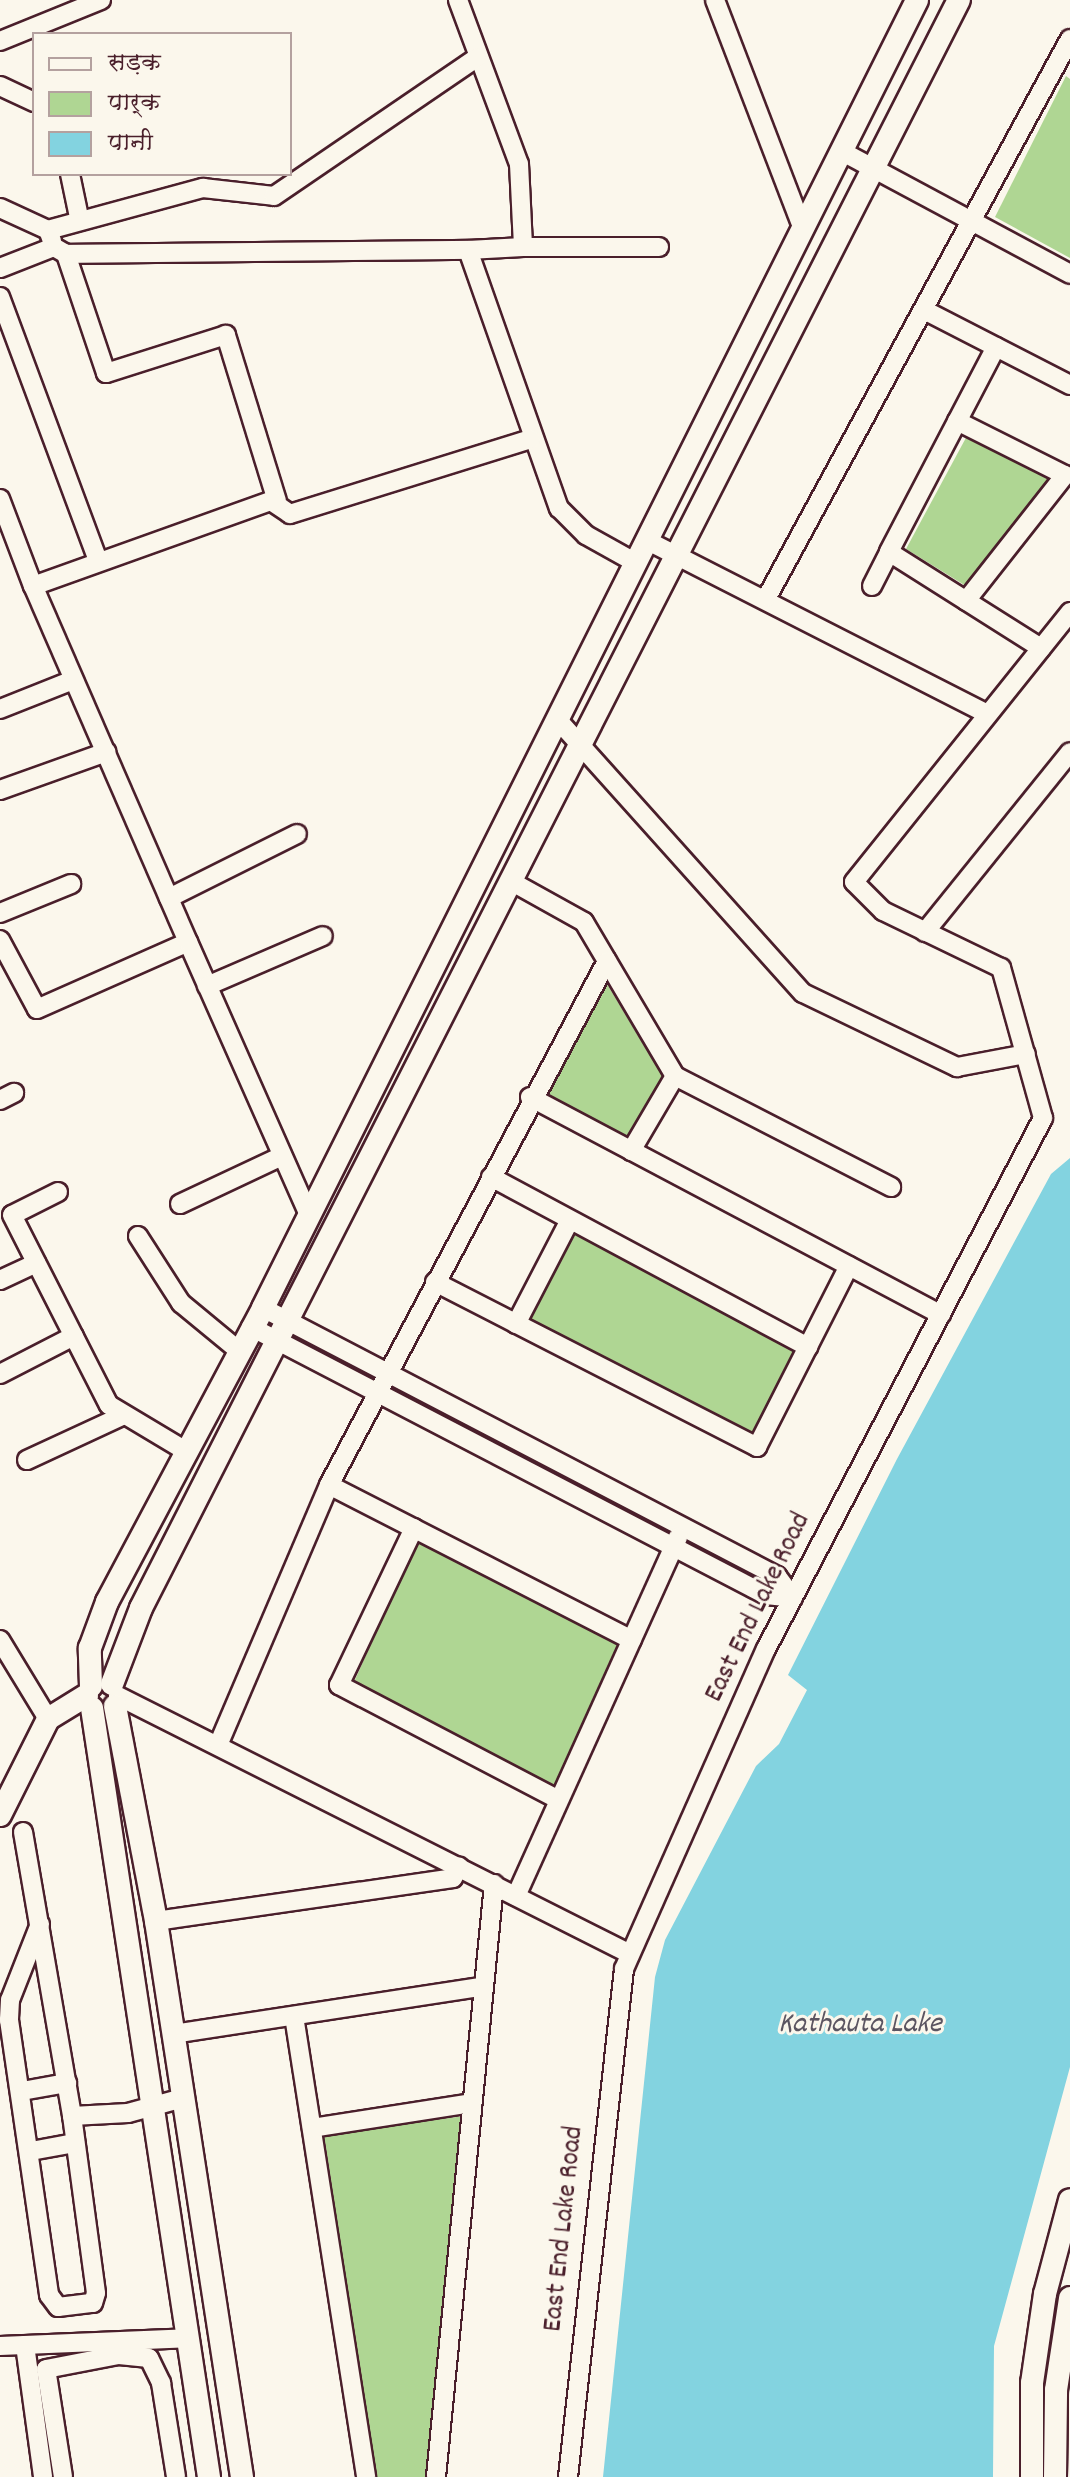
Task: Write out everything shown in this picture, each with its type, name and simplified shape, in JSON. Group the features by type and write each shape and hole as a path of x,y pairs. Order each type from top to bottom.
{"street":[{"path":"0,41 101,0"},
{"path":"458,0 476,58 519,164 523,247"},
{"path":"715,0 802,227"},
{"path":"242,2477 156,1921 90,1648 107,1602 257,1317 917,0"},
{"path":"209,2477 144,2107 102,1696 123,1645 514,883 674,552 959,0"},
{"path":"767,597 1065,62 1070,39"},
{"path":"56,244 79,217 203,188 274,196 476,58"},
{"path":"0,86 32,101"},
{"path":"841,151 1070,274"},
{"path":"70,176 79,217"},
{"path":"0,208 56,244 106,373 226,335 277,501 290,514 531,439"},
{"path":"0,268 56,244 468,250 659,247"},
{"path":"468,250 531,439 569,522 636,563"},
{"path":"0,297 98,561"},
{"path":"926,311 1070,385"},
{"path":"872,586 996,347"},
{"path":"957,421 1065,475 966,601"},
{"path":"0,499 8,546 33,586 308,1213"},
{"path":"33,586 277,501"},
{"path":"648,541 767,597 988,714 1068,618"},
{"path":"889,552 1041,648"},
{"path":"0,709 73,680"},
{"name":"East End Lake Road","path":"568,2477 604,2122 630,1954 793,1598 1043,1118 1001,968 883,911 854,882 988,714"},
{"path":"557,719 584,742 803,993 957,1067 1026,1054"},
{"path":"0,790 106,752"},
{"path":"925,932 1070,752"},
{"path":"169,898 297,834"},
{"path":"514,883 584,922 675,1076 891,1187"},
{"path":"0,913 71,884"},
{"path":"207,986 323,936"},
{"path":"0,940 37,1009 188,942"},
{"path":"219,1743 329,1485 530,1097 607,961"},
{"path":"631,1151 675,1076"},
{"path":"530,1097 941,1315"},
{"path":"180,1204 282,1156"},
{"path":"491,1177 808,1347"},
{"path":"58,1192 6,1218 36,1263 109,1405 122,1416 186,1451"},
{"path":"516,1324 570,1220"},
{"path":"138,1236 181,1303 238,1350"},
{"path":"0,1280 36,1263"},
{"path":"435,1282 757,1447 849,1266"},
{"path":"257,1317 376,1394 766,1595 793,1598"},
{"path":"284,1333 387,1374 683,1527 777,1576 793,1598"},
{"path":"0,1374 74,1336"},
{"path":"27,1460 122,1416"},
{"path":"329,1485 632,1640"},
{"path":"516,1896 683,1527"},
{"path":"414,1528 339,1685 559,1800"},
{"path":"0,1640 48,1719"},
{"path":"3,1803 48,1719 102,1696 219,1743 630,1954"},
{"path":"23,1832 40,1924 67,2083 96,2293 93,2303 58,2307 49,2295 10,2000 40,1924"},
{"path":"156,1921 453,1878 459,1866"},
{"path":"436,2477 481,1987 494,1884"},
{"path":"173,2034 481,1987"},
{"path":"294,2016 366,2477"},
{"path":"22,2091 67,2083"},
{"path":"72,2116 144,2107 183,2098"},
{"path":"312,2128 472,2103"},
{"path":"31,2151 75,2143"},
{"path":"1032,2477 1032,2383 1045,2294 1070,2200"},
{"path":"1055,2477 1056,2390 1070,2298"},
{"path":"0,2346 187,2338"},
{"path":"25,2345 43,2477"},
{"path":"63,2477 46,2369 119,2355 149,2358 169,2418 176,2477"},
{"path":"169,2418 199,2412"}],"green space":[{"path":"1066,76 1070,79 1070,258 995,217"},
{"path":"968,434 1049,478 966,586 906,549"},
{"path":"604,979 663,1077 631,1139 544,1095"},
{"path":"572,1233 796,1350 752,1435 528,1318"},
{"path":"417,1541 619,1645 555,1788 354,1682"},
{"path":"464,2116 428,2477 376,2477 324,2135"}],"water":[{"name":"Kathauta Lake","path":"1070,1158 1070,2067 994,2346 993,2477 603,2477 655,1977 665,1940 756,1766 779,1744 807,1690 788,1675 897,1459 1051,1174"}]}
